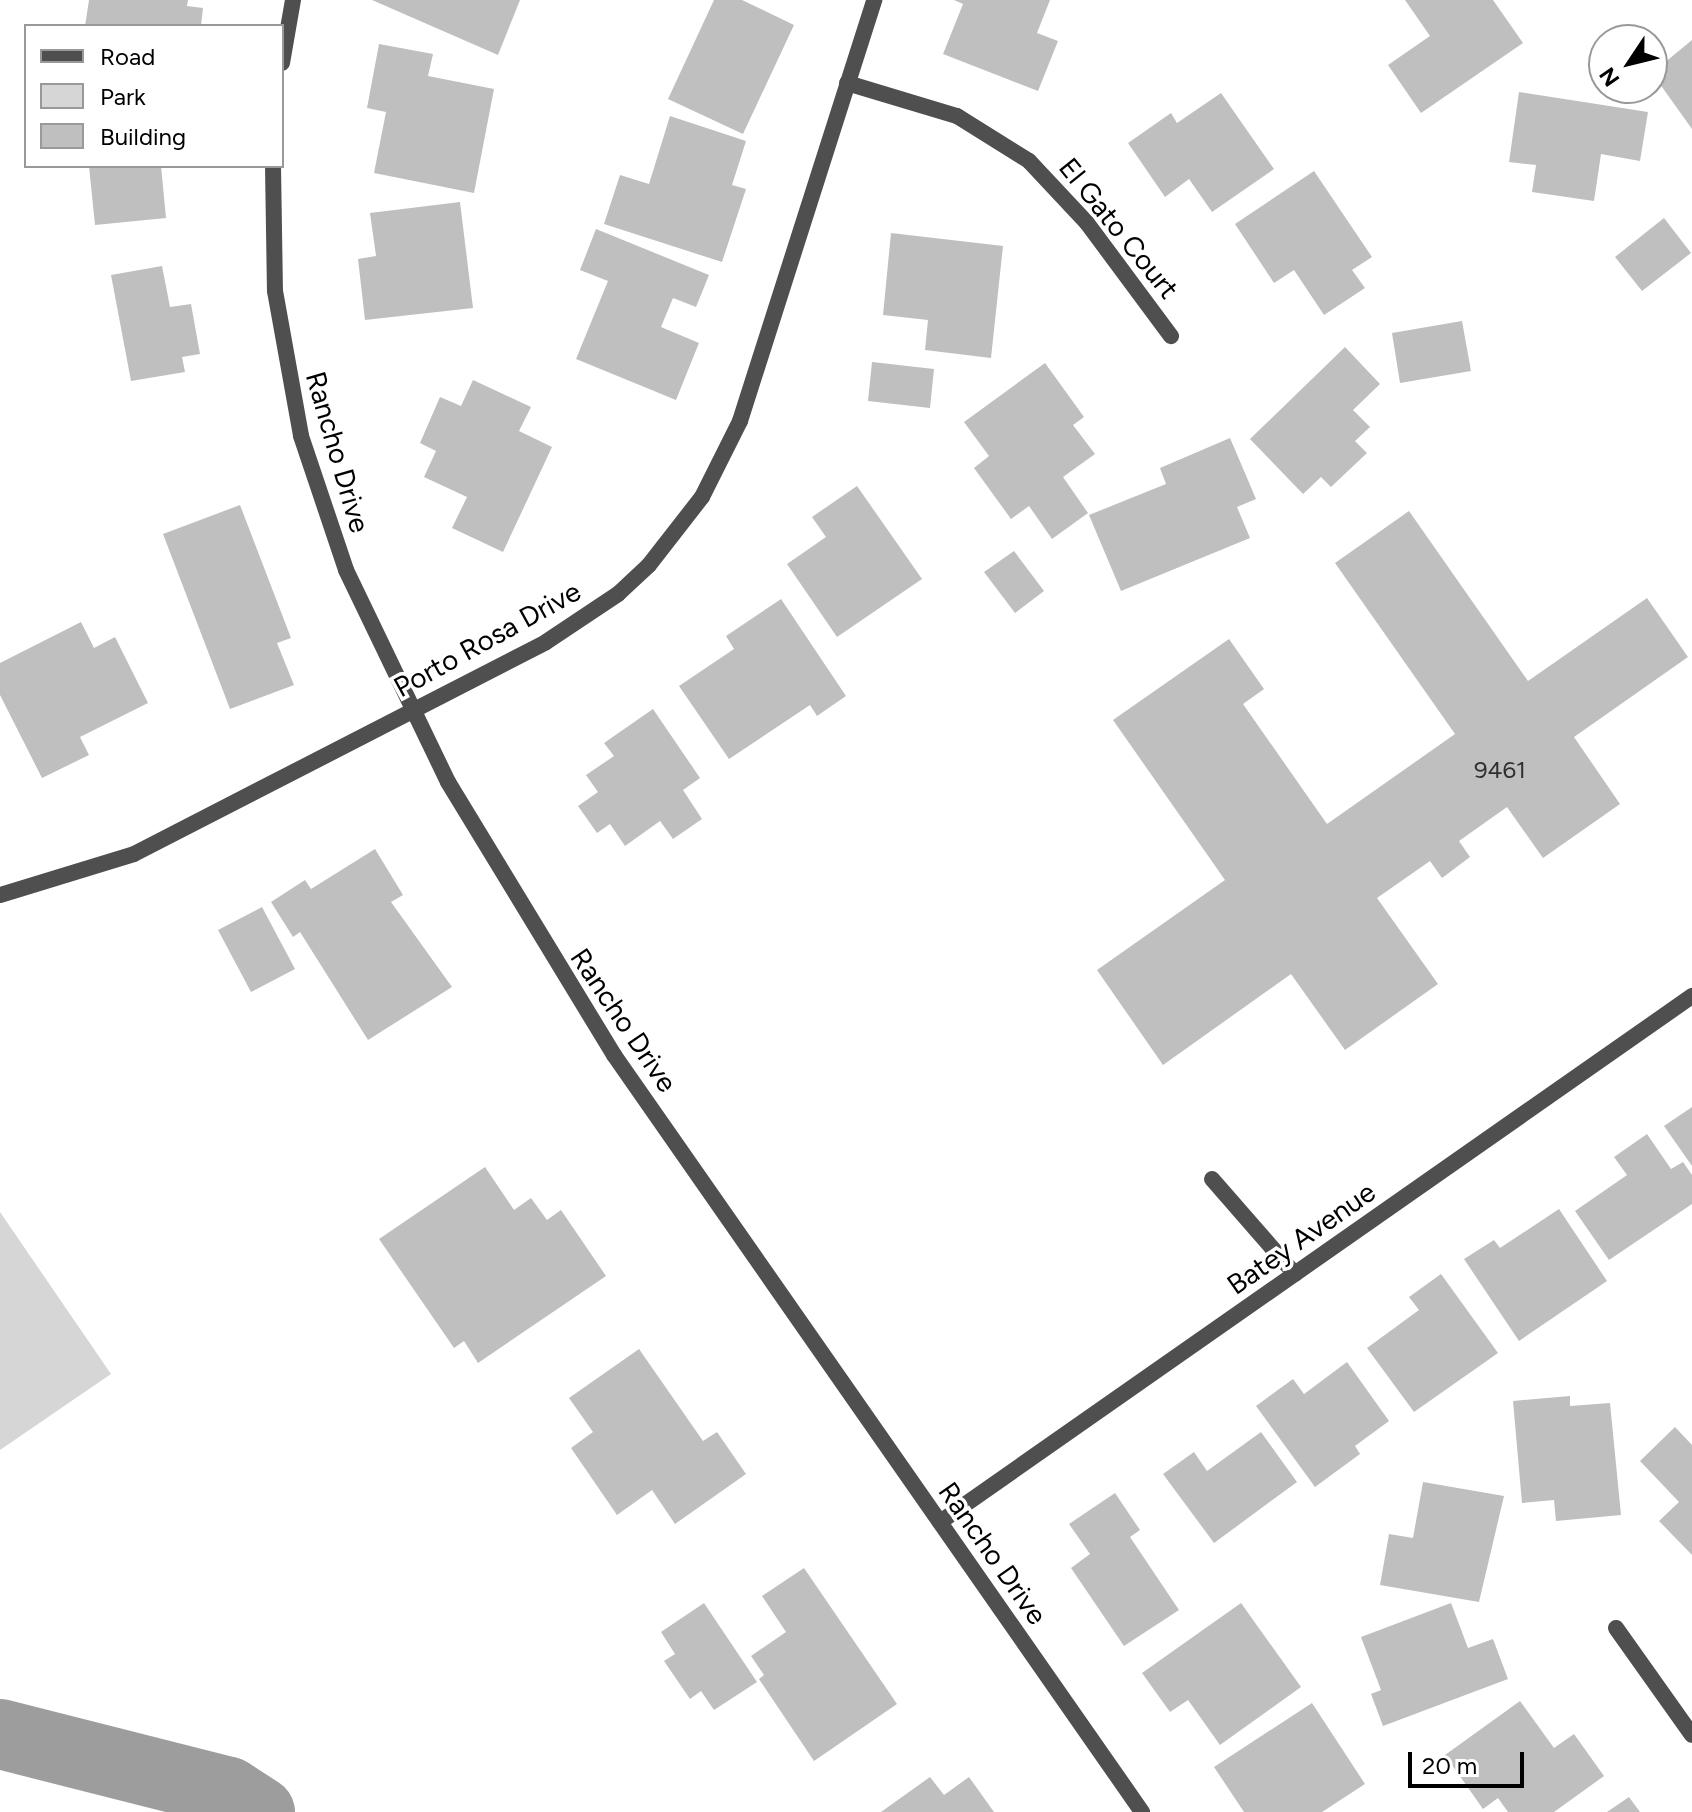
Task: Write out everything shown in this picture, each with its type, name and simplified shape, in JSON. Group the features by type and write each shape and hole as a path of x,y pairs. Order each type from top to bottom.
{"street":[{"path":"284,52 293,0"},
{"name":"Porto Rosa Drive","path":"0,895 134,854 546,642 618,594 702,497 740,421 874,0"},
{"name":"El Gato Court","path":"847,83 957,116 1029,161 1087,223 1171,336"},
{"name":"Rancho Drive","path":"273,168 275,291 301,436 330,530 411,711 517,905 614,1055 1142,1812"},
{"name":"Batey Avenue","path":"940,1522 1692,996"},
{"path":"1212,1179 1295,1274"},
{"path":"1616,1628 1692,1735"}],"green space":[{"path":"0,1212 111,1374 0,1450"}],"building":[{"path":"89,0 188,0 187,6 203,8 201,24 85,24"},
{"path":"372,0 520,0 498,55"},
{"path":"714,0 742,0 794,25 743,134 668,99"},
{"path":"954,0 1050,0 1037,33 1058,41 1038,91 943,54 963,4"},
{"path":"1405,0 1493,0 1523,43 1421,113 1388,65 1430,36"},
{"path":"1692,40 1692,129 1668,95 1668,60"},
{"path":"379,44 433,54 428,76 494,89 474,193 374,173 386,112 367,108"},
{"path":"1519,92 1648,112 1640,161 1601,154 1594,201 1532,192 1536,165 1509,162"},
{"path":"1221,93 1274,169 1212,212 1189,179 1165,197 1128,143 1171,113 1177,123"},
{"path":"670,116 746,141 732,185 746,189 722,262 604,224 620,175 649,184"},
{"path":"89,168 161,168 166,218 95,225"},
{"path":"1314,171 1372,257 1352,270 1365,288 1324,315 1294,270 1274,283 1235,224"},
{"path":"460,202 473,308 365,320 358,259 376,256 370,213"},
{"path":"1664,218 1691,253 1642,291 1615,257"},
{"path":"596,229 709,275 696,307 673,298 661,327 699,343 676,400 576,359 608,281 580,270"},
{"path":"891,233 1003,246 991,358 925,350 928,320 883,315"},
{"path":"162,266 170,307 191,304 200,354 182,357 185,372 131,381 111,275"},
{"path":"1462,321 1471,371 1400,383 1392,333"},
{"path":"1345,347 1380,384 1353,410 1370,427 1355,441 1367,453 1331,487 1321,477 1303,494 1250,439"},
{"path":"872,362 934,369 930,408 868,401"},
{"path":"1045,363 1084,417 1073,425 1095,454 1063,477 1088,513 1052,539 1029,506 1011,519 974,468 989,456 964,422"},
{"path":"473,380 531,407 519,431 552,447 503,552 452,528 467,497 424,477 436,451 420,443 440,397 461,406"},
{"path":"1230,438 1256,499 1237,507 1250,538 1121,591 1089,515 1166,484 1160,468"},
{"path":"857,486 922,579 837,637 787,564 826,537 812,517"},
{"path":"240,505 291,638 277,643 294,685 230,709 163,534"},
{"path":"1409,511 1528,681 1647,598 1688,657 1574,737 1620,804 1543,858 1507,807 1459,841 1470,857 1442,878 1430,861 1377,898 1438,984 1345,1050 1291,974 1163,1065 1097,970 1225,880 1113,720 1229,639 1264,689 1243,704 1327,824 1455,734 1335,563"},
{"path":"1014,551 1044,591 1015,613 984,572"},
{"path":"781,599 846,696 817,716 810,705 729,759 679,686 734,649 726,636"},
{"path":"81,622 94,648 115,637 148,703 80,737 89,755 42,778 0,695 0,663"},
{"path":"653,709 700,778 683,790 702,819 673,839 660,821 625,846 610,824 597,833 578,806 598,792 586,775 614,756 604,743"},
{"path":"375,849 403,895 391,902 452,987 368,1040 300,932 293,937 271,902 305,880 311,889"},
{"path":"262,907 295,969 251,992 218,930"},
{"path":"1692,1107 1692,1166 1664,1126"},
{"path":"1647,1134 1671,1169 1683,1162 1692,1175 1692,1204 1609,1260 1575,1211 1627,1175 1614,1157"},
{"path":"485,1167 514,1210 531,1198 547,1220 561,1210 606,1276 478,1363 464,1341 454,1348 379,1239"},
{"path":"1559,1209 1607,1281 1519,1341 1464,1259 1494,1240 1500,1248"},
{"path":"1441,1274 1498,1353 1414,1412 1367,1348 1419,1310 1409,1297"},
{"path":"639,1349 703,1441 717,1432 746,1474 675,1524 652,1490 617,1515 571,1448 593,1432 569,1398"},
{"path":"1347,1362 1389,1421 1355,1446 1360,1454 1315,1487 1256,1406 1293,1379 1304,1394"},
{"path":"1570,1396 1570,1406 1610,1403 1621,1515 1556,1521 1554,1500 1522,1503 1513,1401"},
{"path":"1675,1427 1692,1445 1692,1555 1659,1521 1679,1502 1640,1461"},
{"path":"1261,1432 1297,1482 1214,1543 1163,1474 1194,1452 1207,1471"},
{"path":"1423,1482 1504,1496 1479,1602 1380,1585 1389,1534 1413,1538"},
{"path":"1115,1493 1140,1530 1130,1537 1179,1610 1124,1646 1071,1568 1090,1554 1069,1524"},
{"path":"804,1568 897,1704 814,1761 759,1679 764,1675 751,1656 786,1632 762,1596"},
{"path":"704,1603 757,1682 714,1710 701,1691 690,1699 664,1661 675,1654 661,1632"},
{"path":"1241,1603 1301,1687 1220,1745 1188,1700 1170,1712 1142,1673"},
{"path":"1451,1603 1468,1648 1493,1639 1508,1679 1383,1726 1371,1694 1381,1690 1361,1637"},
{"path":"1520,1701 1554,1748 1574,1734 1604,1776 1554,1812 1508,1812 1498,1798 1483,1809 1445,1755"},
{"path":"1312,1703 1365,1784 1322,1812 1244,1812 1214,1767"},
{"path":"930,1777 944,1795 969,1777 994,1812 881,1812"},
{"path":"1629,1797 1640,1812 1607,1812"}],"waterway":[{"path":"0,1734 229,1792 260,1812"}]}
